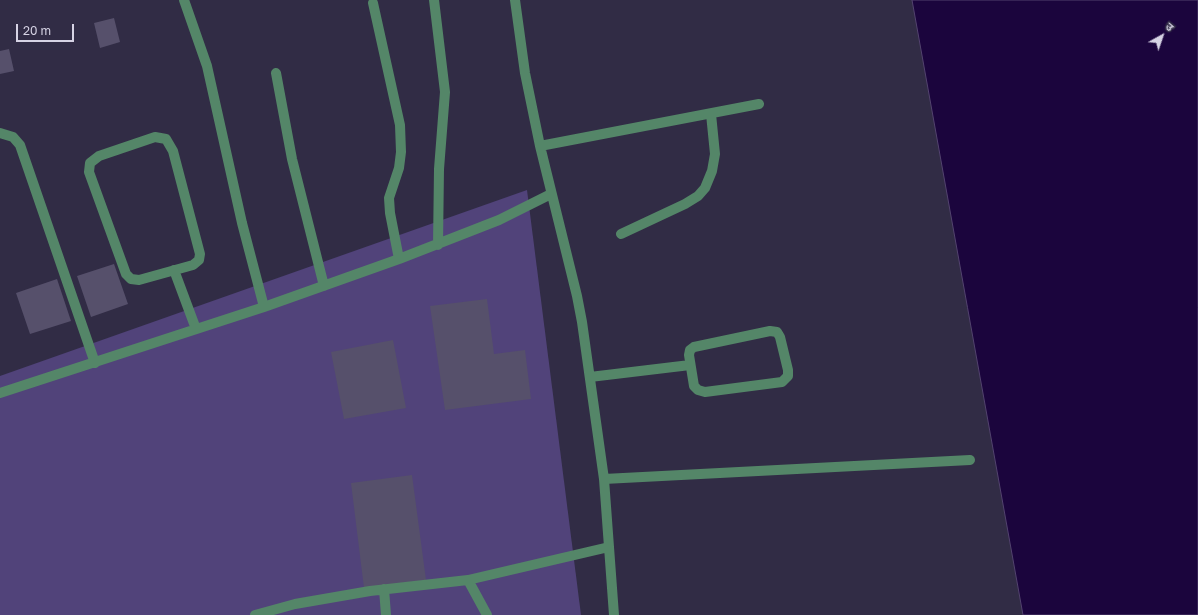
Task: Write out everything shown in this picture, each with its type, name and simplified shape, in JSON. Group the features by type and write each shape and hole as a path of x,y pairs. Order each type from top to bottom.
{"street":[{"path":"184,0 207,66 242,223 264,307"},
{"path":"434,0 445,92 439,169 438,245"},
{"path":"515,0 525,73 540,146 578,296 604,479 614,615"},
{"path":"373,3 400,125 401,152 399,168 390,198 390,213 399,259"},
{"path":"276,73 292,160 324,286"},
{"path":"540,146 759,104"},
{"path":"621,234 685,204 698,196 705,188 712,171 715,154 711,114"},
{"path":"0,133 13,137 20,145 94,363"},
{"path":"155,138 166,139 173,151 200,254 199,260 193,265 174,270 139,280 131,279 126,274 89,172 90,163 99,156 155,138"},
{"path":"0,393 264,307 438,245 499,220 551,194"},
{"path":"174,270 196,329"},
{"path":"770,331 776,332 780,336 788,376 782,382 705,392 694,386 690,365 690,350 694,346 770,331"},
{"path":"590,377 690,365"},
{"path":"604,479 970,460"},
{"path":"255,615 295,604 384,589 468,580 609,547"},
{"path":"468,580 487,615"},
{"path":"384,589 386,615"}],"shaded area":[{"path":"912,0 1198,0 1198,615 1023,615"},
{"path":"527,190 581,615 0,615 0,376"}],"building":[{"path":"114,18 120,42 100,48 94,23"},
{"path":"9,49 14,71 0,74 0,51"},
{"path":"114,264 128,304 91,317 77,276"},
{"path":"57,279 71,321 30,334 16,293"},
{"path":"487,299 494,354 525,350 531,399 445,410 430,306"},
{"path":"393,340 406,408 344,419 331,352"},
{"path":"412,475 426,580 364,588 351,483"}]}
